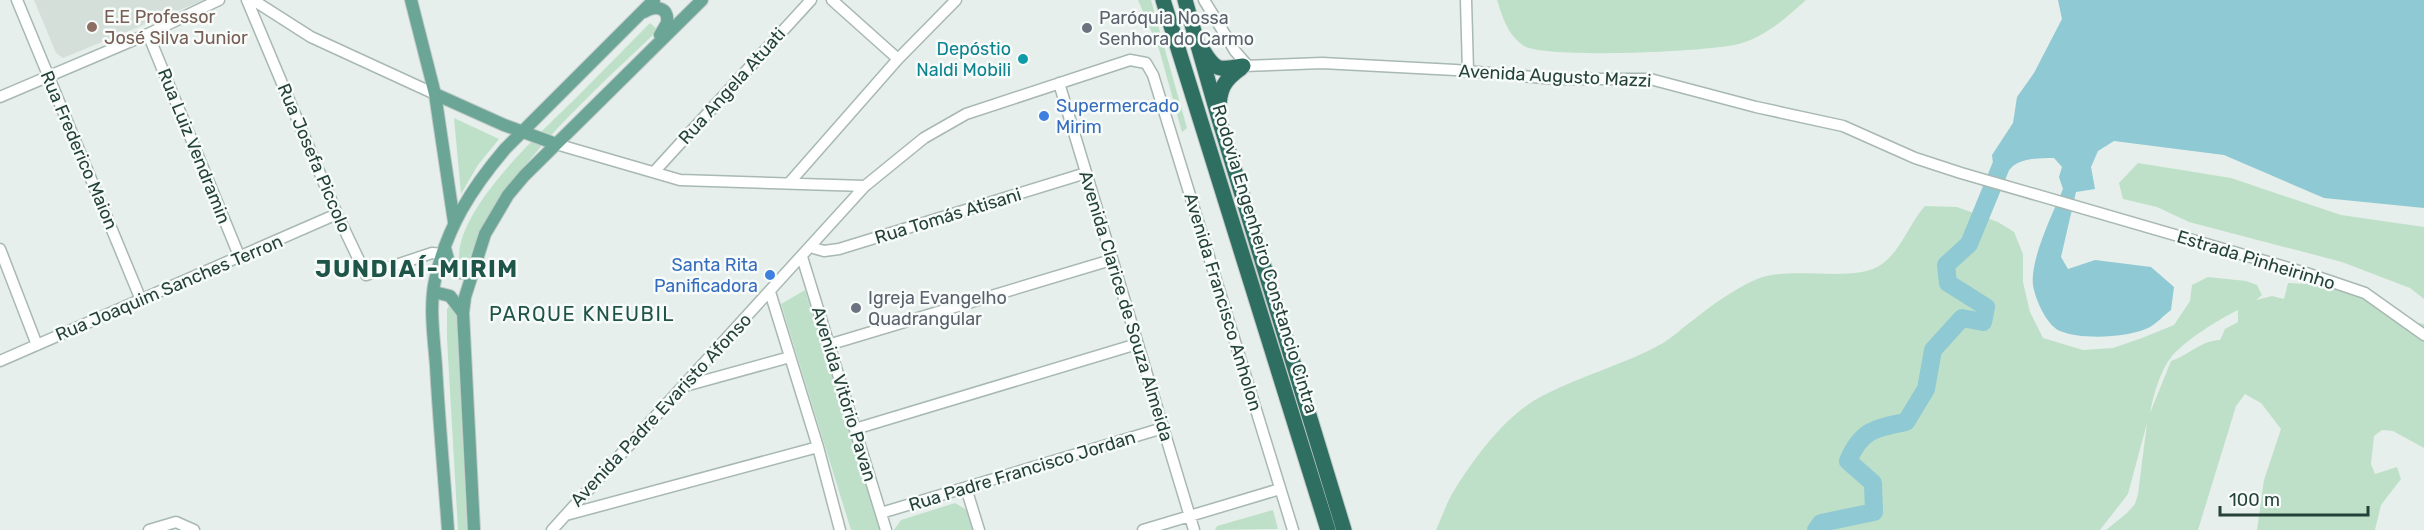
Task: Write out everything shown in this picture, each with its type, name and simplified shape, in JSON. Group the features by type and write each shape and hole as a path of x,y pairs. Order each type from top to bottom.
{"highway":[{"name":"Rodovia Engenheiro Constancio Cintra","path":"1163,0 1328,530"},
{"name":"Rodovia Engenheiro Constancio Cintra","path":"1185,0 1344,530"},
{"path":"1190,18 1202,48 1212,65 1218,69 1246,66"},
{"path":"1219,119 1221,92 1227,77 1246,66"}],"main road":[{"path":"411,0 435,94 454,224"},
{"path":"448,530 434,332 434,292 444,251 454,224 464,202 483,175 523,131 654,0"},
{"path":"474,529 463,313 471,274 485,234 493,217 518,182 702,0"},
{"path":"636,17 653,7 659,8 667,18 662,32 644,55"},
{"path":"435,94 504,126 556,144"},
{"path":"444,251 454,270 460,274 471,274"},
{"path":"434,292 450,296 463,313"}],"street":[{"name":"Rua Frederico Maion","path":"17,0 141,300"},
{"path":"0,97 148,34 219,0"},
{"name":"Rua Josefa Piccolo","path":"247,0 337,214 366,275 444,251"},
{"path":"253,0 311,37 435,94"},
{"name":"Rua Angela Atuati","path":"654,172 811,0"},
{"path":"832,0 898,59"},
{"path":"790,182 898,59 956,0"},
{"path":"1204,0 1246,66"},
{"path":"1466,0 1468,71"},
{"name":"Rua Luiz Vendramin","path":"148,34 240,258"},
{"name":"Avenida Padre Evaristo Afonso","path":"552,530 865,186 924,138 966,114 1130,60 1146,63 1154,75"},
{"name":"Avenida Augusto Mazzi","path":"1246,66 1322,63 1468,71 1556,79 1650,79 1756,107 1843,126 1915,158 2078,207"},
{"name":"Avenida Francisco Anholon","path":"1154,75 1280,489 1289,529"},
{"name":"Avenida Clarice de Souza Almeida","path":"1059,83 1194,530"},
{"path":"556,144 680,180 865,186"},
{"name":"Rua Tomás Atisani","path":"810,247 824,251 839,249 1086,173"},
{"name":"Estrada Pinheirinho","path":"2078,207 2306,273 2365,293 2424,335"},
{"name":"Rua Joaquim Sanches Terron","path":"0,361 337,214"},
{"path":"0,249 37,345"},
{"name":"Avenida Vitório Pavan","path":"802,257 886,530"},
{"path":"828,345 1111,260"},
{"path":"770,292 818,447 840,530"},
{"path":"855,429 1137,344"},
{"path":"713,355 715,367 726,375"},
{"path":"685,386 790,357"},
{"name":"Rua Padre Francisco Jordan","path":"881,513 1163,428"},
{"path":"566,515 818,447"},
{"path":"966,488 979,530"},
{"path":"1143,530 1280,489"},
{"path":"153,528 176,522 194,530"},
{"path":"153,528 170,530"}],"shaded area":[{"name":"E.E Professor José Silva Junior","path":"34,0 204,0 63,58 56,53"}],"green space":[{"path":"1138,0 1151,0 1187,128 1182,132 1159,49"},
{"path":"1497,0 1806,0 1768,31 1742,43 1700,49 1595,53 1538,50 1524,46 1510,31"},
{"path":"650,23 658,30 549,137 502,197 483,229 467,264 460,265 460,245 469,223 483,199 501,176 541,132"},
{"path":"454,118 499,139 478,165 461,194"},
{"path":"2138,163 2231,178 2341,215 2424,227 2424,299 2410,288 2342,262 2189,222 2157,207 2123,199 2119,183"},
{"path":"1925,206 1957,207 1998,222 2014,232 2023,254 2023,282 2030,312 2043,338 2083,350 2113,348 2174,325 2190,301 2192,285 2208,277 2246,281 2257,285 2262,295 2256,300 2272,296 2284,299 2288,283 2308,284 2313,280 2345,286 2413,322 2424,324 2424,448 2393,431 2382,430 2374,436 2371,464 2375,474 2397,467 2401,479 2381,505 2375,530 2257,530 2264,480 2281,429 2261,403 2245,394 2236,406 2198,530 2106,530 2135,504 2147,423 2128,494 2100,530 1436,530 1452,494 1473,462 1494,435 1532,402 1560,387 1663,343 1723,298 1757,279 1771,275 1840,274 1871,270 1882,264 1895,251","holes":["2238,310 2238,322 2225,329 2220,340 2206,343 2171,361 2150,413 2155,391 2172,356 2203,330"]},
{"path":"805,290 881,530 851,530 781,304"},
{"path":"451,304 456,308 467,530 458,530 447,339 447,309"},
{"path":"955,503 967,510 973,530 894,530 901,520"},
{"path":"1273,510 1278,529 1215,530 1217,526"}],"water":[{"path":"2058,0 2424,0 2424,208 2324,198 2224,155 2114,141 2098,151 2091,167 2095,189 2076,192 2061,257 2068,269 2095,260 2151,267 2174,287 2171,310 2150,327 2130,334 2092,337 2060,331 2050,323 2042,311 2034,290 2033,274 2043,236 2063,189 2059,177 2062,167 2054,158 2041,158 2017,163 2007,171 1993,163 1992,155 2013,123 2017,97 2034,73 2062,19"}],"waterway":[{"path":"1816,530 1821,523 1874,512 1873,483 1848,461 1853,451 1870,432 1906,422 1926,389 1933,350 1962,318 1983,322 1986,307 1948,283 1946,265 1969,244 2001,166 2016,148"}],"place":[{"name":"E.E Professor José Silva Junior","path":"92,27"},
{"name":"Paróquia Nossa Senhora do Carmo","path":"1087,28"},
{"name":"Depóstio Naldi Mobili","path":"1023,59"},
{"name":"Supermercado Mirim","path":"1044,116"},
{"name":"Santa Rita Panificadora","path":"770,275"},
{"name":"Igreja Evangelho Quadrangular","path":"856,308"}],"district":[{"name":"JUNDIAÍ-MIRIM","path":"417,269"},
{"name":"PARQUE KNEUBIL","path":"582,314"}]}
